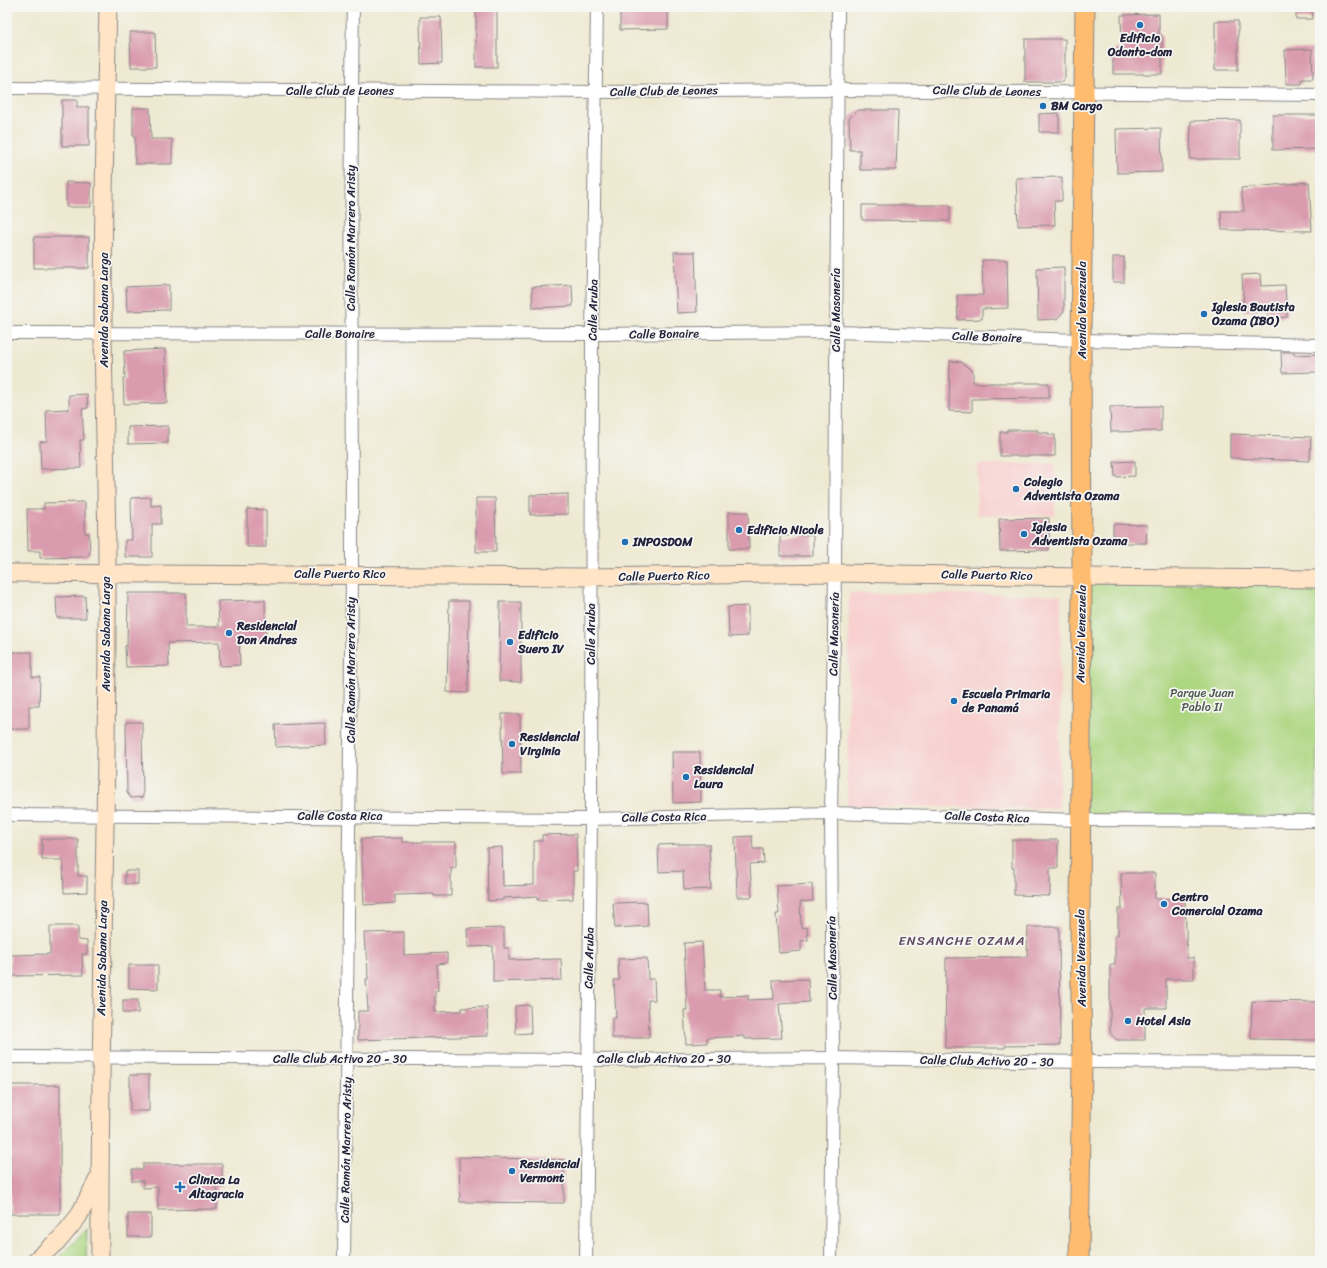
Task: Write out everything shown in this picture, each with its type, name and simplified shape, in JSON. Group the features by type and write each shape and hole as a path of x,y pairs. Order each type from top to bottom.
{"main road":[{"name":"Avenida Sabana Larga","path":"100,1261 100,1056 105,815 107,574 103,334 108,7"},
{"name":"Avenida Venezuela","path":"1079,1261 1082,1062 1080,929 1082,577 1081,340 1085,7"},
{"name":"Calle Puerto Rico","path":"7,573 352,574 592,577 835,573 1320,579"},
{"path":"35,1261 60,1239 78,1218 100,1175"}],"street":[{"name":"Calle Ramón Marrero Aristy","path":"344,1261 348,1059 352,574 351,334 353,7"},
{"name":"Calle Aruba","path":"586,1261 591,819 592,334 597,7"},
{"name":"Calle Masonería","path":"831,1261 833,1058 831,813 835,573 838,7"},
{"name":"Calle Club de Leones","path":"7,88 596,92 838,90 1320,95"},
{"name":"Calle Bonaire","path":"7,333 592,334 836,332 1081,340 1320,345"},
{"name":"Calle Costa Rica","path":"7,815 350,816 591,819 831,813 1080,820 1320,821"},
{"name":"Calle Club Activo 20 - 30","path":"7,1057 100,1056 588,1060 833,1058 1082,1062 1320,1063"}],"shaded area":[{"name":"Colegio Adventista Ozama","path":"977,464 1055,464 1055,515 977,515"},
{"name":"Escuela Primaria de Panamá","path":"849,593 1061,595 1059,808 847,806"}],"green space":[{"name":"Parque Juan Pablo II","path":"1088,583 1319,584 1316,817 1086,815"},
{"path":"87,1229 86,1261 55,1261"}],"building":[{"path":"476,7 497,7 497,67 476,67"},
{"path":"620,7 668,7 668,29 620,30"},
{"path":"1296,7 1312,7 1313,19 1296,19"},
{"path":"1159,14 1159,35 1162,35 1162,74 1113,74 1113,49 1122,49 1121,15"},
{"path":"420,17 441,17 442,63 421,64"},
{"path":"1215,21 1238,21 1238,70 1215,70"},
{"path":"130,32 155,32 156,67 131,67"},
{"path":"1025,39 1065,39 1065,78 1062,82 1025,82"},
{"path":"1312,49 1313,79 1302,79 1302,84 1286,84 1285,50"},
{"path":"62,100 77,100 77,107 89,107 89,146 62,146"},
{"path":"133,108 150,108 151,139 172,139 172,164 135,164"},
{"path":"859,110 898,110 896,170 860,170 860,150 850,150 849,119"},
{"path":"1059,113 1059,132 1039,132 1039,114"},
{"path":"1273,115 1318,115 1318,149 1273,150"},
{"path":"1240,120 1240,159 1190,159 1191,121"},
{"path":"1161,128 1162,172 1117,173 1116,129"},
{"path":"1062,177 1062,201 1054,201 1055,225 1018,226 1016,178"},
{"path":"66,182 91,183 91,207 66,207"},
{"path":"1309,182 1312,231 1222,230 1221,211 1244,211 1241,188"},
{"path":"862,205 950,205 950,221 862,220"},
{"path":"34,237 89,237 89,268 34,268"},
{"path":"674,252 695,252 697,312 677,313"},
{"path":"1113,257 1124,257 1124,282 1113,282"},
{"path":"982,260 1007,260 1008,308 982,309 982,319 958,320 957,295 983,295"},
{"path":"1064,267 1064,311 1057,319 1038,320 1037,268"},
{"path":"1260,274 1261,286 1285,285 1287,317 1268,319 1268,309 1244,311 1242,275"},
{"path":"169,285 169,310 127,311 126,287"},
{"path":"572,285 573,306 533,308 532,287"},
{"path":"165,349 167,403 124,404 124,351"},
{"path":"1281,352 1294,352 1294,355 1320,354 1320,372 1282,373"},
{"path":"950,361 961,362 973,371 973,383 1049,383 1049,398 972,399 972,412 949,411"},
{"path":"87,394 88,408 82,409 84,440 80,440 81,468 41,469 40,442 47,441 46,410 69,409 69,395"},
{"path":"1161,406 1161,431 1111,432 1110,407"},
{"path":"168,426 168,443 128,444 128,427"},
{"path":"1007,430 1038,430 1037,432 1055,435 1055,456 1000,456 1000,432 1007,432"},
{"path":"1230,434 1311,437 1310,461 1230,458"},
{"path":"1135,461 1135,476 1115,477 1114,462"},
{"path":"568,494 568,514 530,515 530,495"},
{"path":"151,497 151,506 161,505 161,524 152,524 152,557 125,557 125,540 132,540 131,498"},
{"path":"476,498 495,498 496,552 476,552"},
{"path":"85,502 85,533 89,533 90,553 86,557 40,558 40,551 28,551 27,509 44,509 44,503"},
{"path":"247,509 266,510 266,547 247,547"},
{"name":"Edificio Nicole","path":"729,512 748,512 749,549 729,549"},
{"name":"Iglesia Adventista Ozama","path":"1049,518 1049,550 1000,551 999,519"},
{"path":"1113,524 1147,525 1146,543 1113,543"},
{"path":"813,535 813,556 780,556 780,536"},
{"path":"128,593 186,593 186,627 219,627 218,601 265,600 266,641 239,642 240,665 220,666 219,642 168,643 169,666 126,667 125,646 127,646"},
{"path":"85,596 86,618 57,618 56,597"},
{"path":"449,601 469,601 468,693 447,692"},
{"name":"Edificio Suero IV","path":"500,602 521,602 521,682 499,681"},
{"path":"748,606 748,636 729,637 728,607"},
{"path":"7,652 32,652 32,677 40,677 39,706 29,706 29,729 7,729"},
{"name":"Residencial Virginia","path":"502,714 520,714 521,774 503,774"},
{"path":"126,722 142,722 143,797 131,798 127,793"},
{"path":"325,723 326,745 276,747 275,725"},
{"name":"Residencial Laura","path":"672,752 700,752 701,802 673,803"},
{"path":"576,834 577,871 573,871 573,899 538,900 538,896 503,898 503,900 488,901 487,848 502,847 503,886 534,885 534,841 542,841 542,835"},
{"path":"752,836 753,849 763,849 764,863 750,864 752,897 737,897 735,837"},
{"path":"402,838 402,842 456,842 456,868 451,868 451,896 434,896 434,894 395,895 395,903 364,905 361,839"},
{"path":"42,839 78,839 78,876 87,876 87,892 64,893 63,860 42,860"},
{"path":"1012,840 1058,840 1058,868 1050,868 1050,896 1014,895"},
{"path":"709,844 711,889 684,890 683,871 659,872 658,845"},
{"path":"125,871 138,871 138,884 125,884"},
{"path":"1121,873 1155,873 1155,899 1185,898 1187,958 1194,958 1194,979 1166,979 1166,1008 1145,1008 1145,1040 1117,1040 1110,1033 1110,965 1115,965 1115,935 1118,935 1118,909 1122,909"},
{"path":"812,884 813,901 800,902 801,928 807,927 808,940 801,941 801,951 779,953 776,914 779,914 777,886"},
{"path":"647,902 648,926 615,928 613,903"},
{"path":"50,926 78,926 78,940 87,941 87,954 82,954 83,975 10,976 10,955 50,954"},
{"path":"1028,927 1059,927 1060,1045 1005,1046 1005,1048 945,1048 946,958 1027,957"},
{"path":"504,928 504,948 509,948 509,960 561,959 562,980 493,982 493,946 468,947 467,929"},
{"path":"404,932 404,955 447,953 447,963 437,964 438,991 435,991 435,1012 462,1011 462,1008 487,1007 488,1036 358,1040 358,1011 368,1011 366,979 368,979 367,950 365,950 364,933"},
{"path":"702,942 705,990 720,990 720,997 748,995 748,1000 774,999 773,980 808,979 809,1002 779,1004 782,1038 745,1039 745,1036 707,1038 707,1043 686,1044 684,1010 687,1010 684,943"},
{"path":"647,958 648,979 654,979 655,1000 648,1000 649,1038 612,1038 612,1018 616,1018 614,980 619,980 618,959"},
{"path":"129,965 158,965 158,989 129,988"},
{"path":"123,1000 138,1000 138,1013 123,1013"},
{"path":"1252,1001 1319,1002 1320,1040 1251,1039"},
{"path":"530,1005 531,1033 516,1034 515,1006"},
{"path":"130,1075 149,1075 149,1111 130,1111"},
{"path":"11,1085 60,1085 60,1214 10,1214"},
{"name":"Residencial Vermont","path":"459,1157 564,1160 564,1203 460,1202"},
{"name":"Clinica La Altagracia","path":"143,1164 222,1164 222,1186 217,1186 217,1209 158,1210 158,1187 143,1188 143,1181 132,1181 132,1169 143,1169"},
{"path":"128,1214 151,1214 151,1237 128,1237"}],"place":[{"name":"Edificio Odonto-dom","path":"1140,25"},
{"name":"BM Cargo","path":"1043,106"},
{"name":"Iglesia Bautista Ozama (IBO)","path":"1204,314"},
{"name":"Colegio Adventista Ozama","path":"1016,489"},
{"name":"Edificio Nicole","path":"739,530"},
{"name":"Iglesia Adventista Ozama","path":"1024,534"},
{"name":"INPOSDOM","path":"625,542"},
{"name":"Residencial Don Andres","path":"229,633"},
{"name":"Edificio Suero IV","path":"510,642"},
{"name":"Escuela Primaria de Panamá","path":"954,701"},
{"name":"Residencial Virginia","path":"512,744"},
{"name":"Residencial Laura","path":"686,777"},
{"name":"Centro Comercial Ozama","path":"1164,904"},
{"name":"Hotel Asia","path":"1128,1021"},
{"name":"Residencial Vermont","path":"512,1171"},
{"name":"Clinica La Altagracia","path":"180,1187"}],"district":[{"name":"ENSANCHE OZAMA","path":"962,940"}]}
